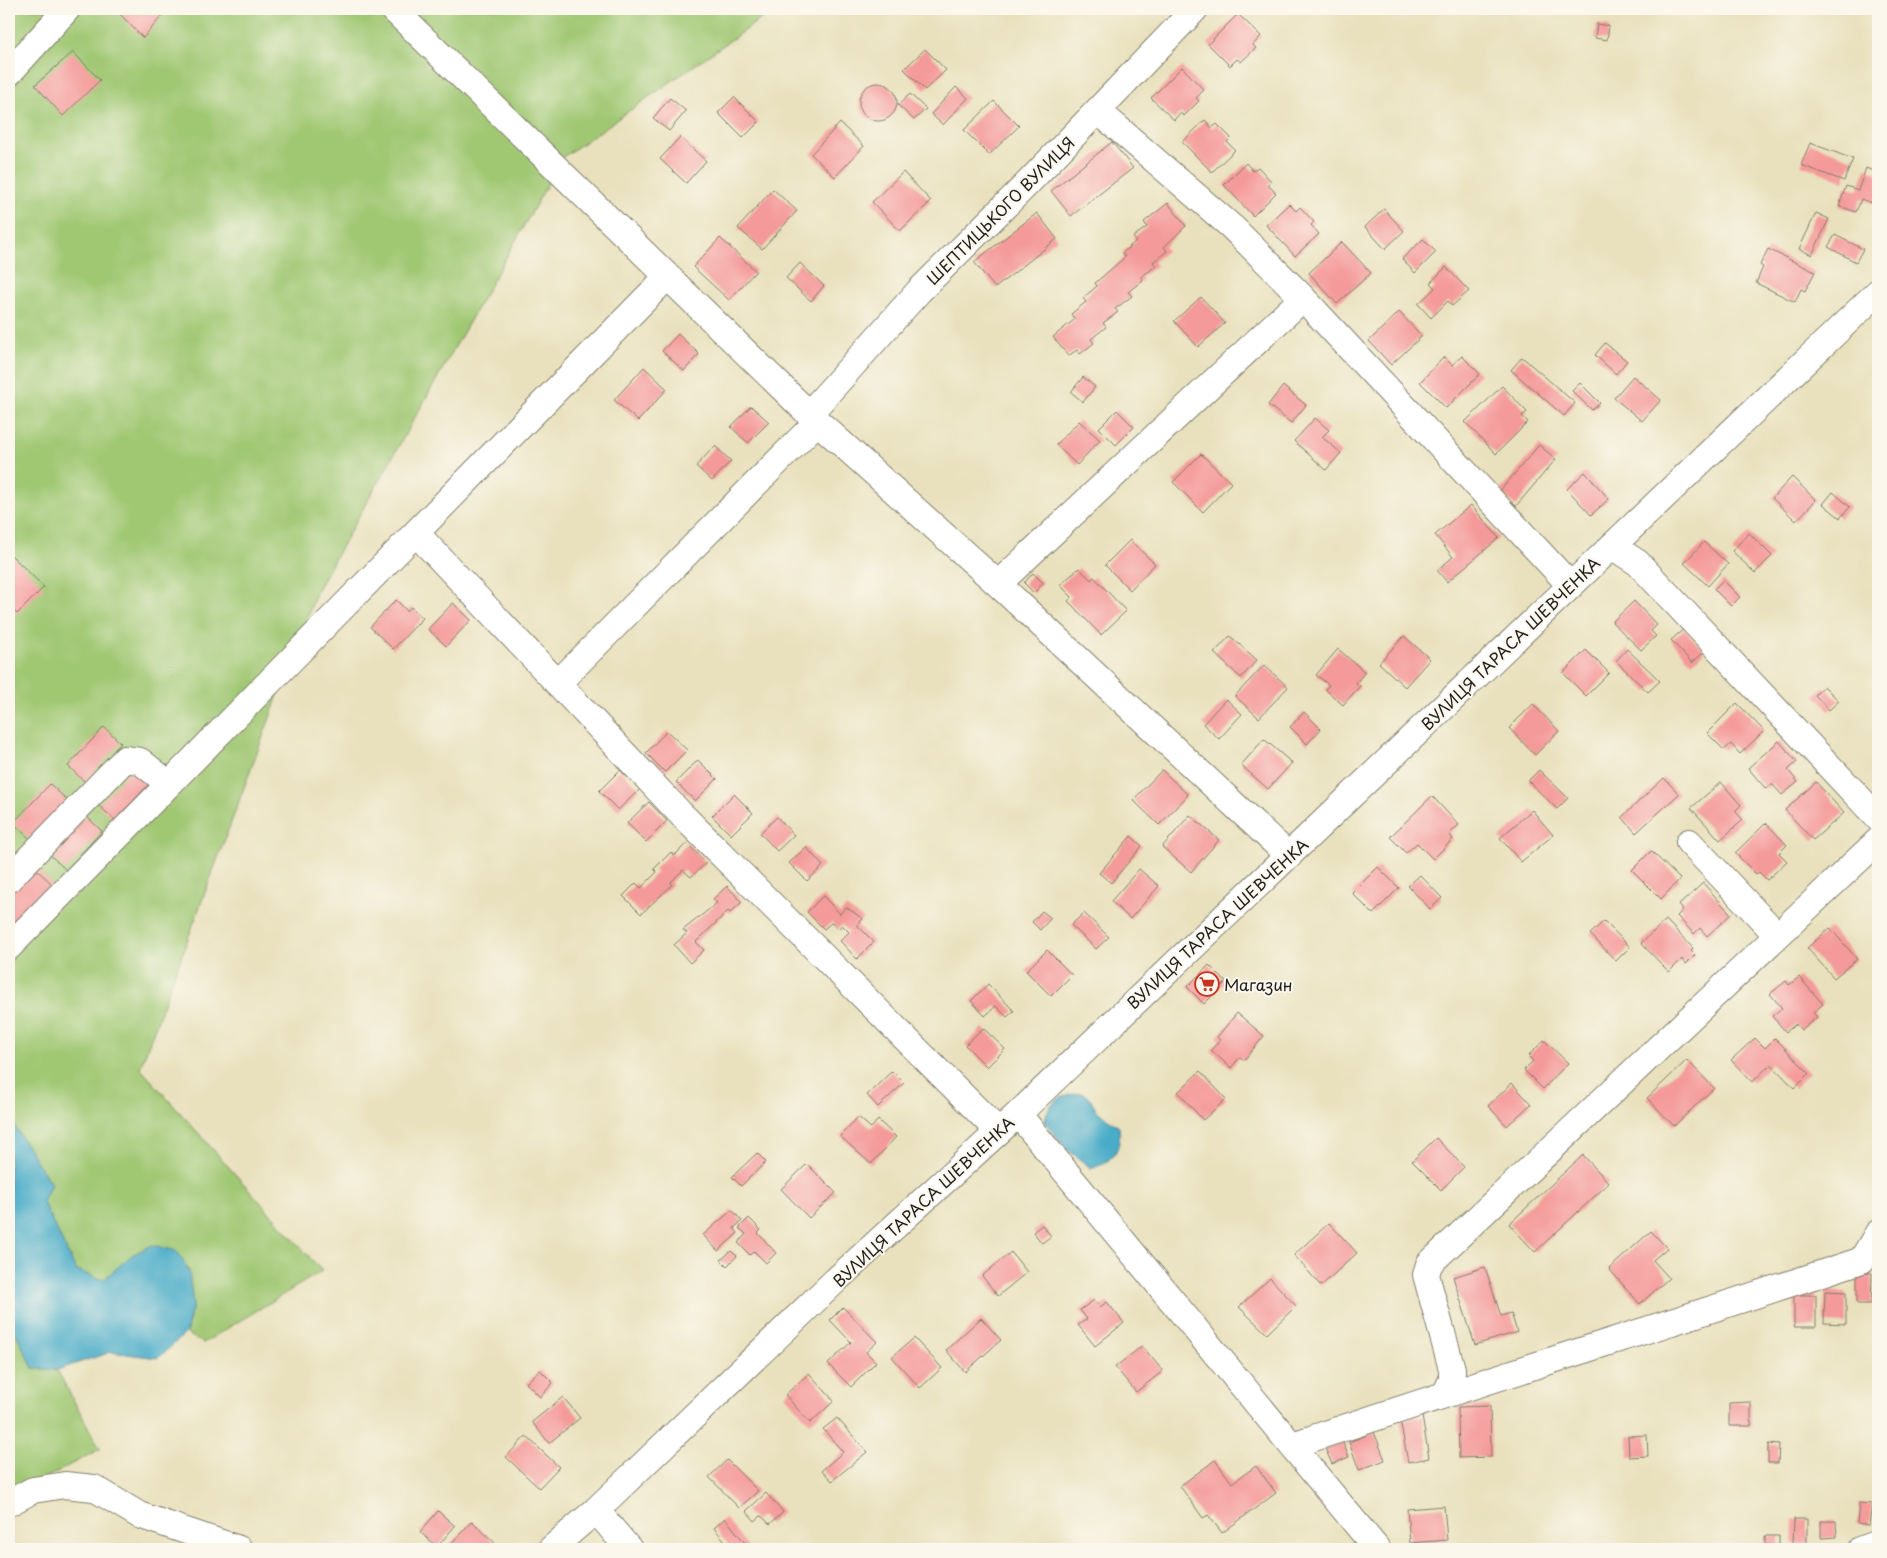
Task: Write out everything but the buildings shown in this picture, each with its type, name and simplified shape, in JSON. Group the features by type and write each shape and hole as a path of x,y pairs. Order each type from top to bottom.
{"street":[{"path":"9,73 67,9"},
{"path":"393,9 813,418 998,584 1289,856"},
{"name":"ШЕПТИЦЬКОГО ВУЛИЦЯ","path":"558,684 813,418 919,291 1027,184 1196,9"},
{"path":"1098,111 1233,228 1303,298 1570,585"},
{"path":"9,947 667,277"},
{"name":"ВУЛИЦЯ ТАРАСА ШЕВЧЕНКА","path":"551,1549 596,1510 836,1280 1018,1114 1878,292"},
{"path":"998,584 1303,298"},
{"path":"416,533 680,813 998,1131"},
{"path":"1612,546 1638,563 1878,818"},
{"path":"9,879 125,759 140,760 169,784"},
{"path":"1446,1393 1453,1374 1426,1275 1429,1264 1878,841"},
{"path":"1689,842 1777,935"},
{"path":"1018,1114 1377,1549"},
{"path":"1293,1445 1446,1393 1870,1261 1878,1234"},
{"path":"9,1503 32,1490 65,1485 94,1488 139,1515 239,1549"},
{"path":"596,1510 629,1549"},
{"path":"1862,1549 1878,1544"}],"green space":[{"path":"9,9 775,9 563,157 318,588 140,1068 322,1271 203,1343 186,1333 193,1305 103,1280 76,1270 43,1202 51,1184 9,1118"},
{"path":"9,1319 33,1368 57,1370 100,1449 9,1497"}],"water":[{"path":"1081,1093 1089,1097 1096,1110 1119,1127 1119,1142 1114,1154 1105,1162 1091,1168 1065,1148 1045,1122 1049,1108 1057,1100 1068,1095"},
{"path":"9,1118 51,1184 43,1202 76,1270 103,1280 132,1255 152,1245 177,1251 189,1271 193,1305 186,1333 158,1358 111,1352 57,1370 33,1368 9,1319"}],"place":[{"name":"Магазин","path":"1207,984"}]}
